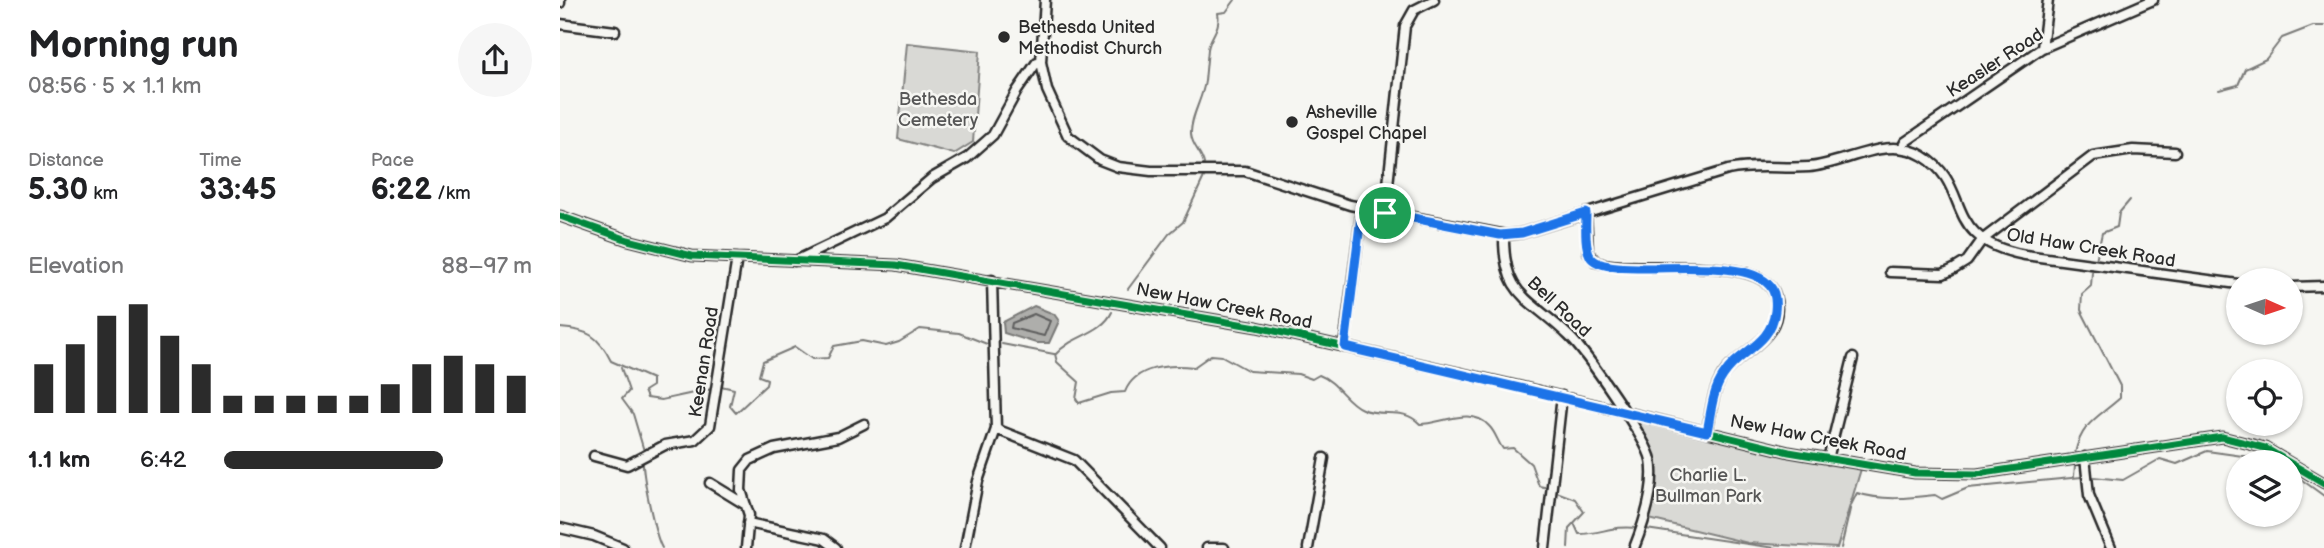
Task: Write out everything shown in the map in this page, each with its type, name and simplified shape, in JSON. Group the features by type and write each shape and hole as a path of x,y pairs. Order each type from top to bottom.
{"street":[{"path":"1045,0 1041,62 1046,90 1068,136 1106,163 1164,172 1245,171 1362,208 1504,235 1522,233 1728,170 1762,166 1812,167 1873,151 1902,148"},
{"path":"1385,213 1405,26 1414,10 1434,0"},
{"path":"2042,48 2048,0"},
{"name":"Keasler Road","path":"1902,148 1905,142 2042,48 2153,0"},
{"path":"560,24 615,31"},
{"path":"791,262 885,218 932,178 967,158 993,135 1017,91 1037,62 1041,62"},
{"name":"Old Haw Creek Road","path":"1902,148 1917,152 1936,167 1966,224 1982,240 2002,251 2226,282"},
{"path":"1890,272 1943,274 1967,261 1982,240 2093,156 2133,150 2175,152"},
{"path":"1345,347 1362,208"},
{"path":"1586,213 1588,252 1592,259 1601,264 1627,268 1685,266 1743,272 1758,276 1772,289 1776,300 1772,324 1764,340 1729,368 1721,378 1707,432"},
{"name":"New Haw Creek Road","path":"560,216 674,253 791,262 878,263 992,279 1257,327 1828,459 1949,476 1977,474 2200,439 2232,438 2265,448 2324,483"},
{"name":"Bell Road","path":"1504,235 1504,262 1510,282 1578,344 1647,448 1652,480 1641,529 1633,548"},
{"name":"Keenan Road","path":"594,456 627,465 665,445 700,438 712,421 715,385 737,258"},
{"path":"965,548 978,481 996,429 992,279"},
{"path":"2303,287 2324,286"},
{"path":"1828,459 1853,358"},
{"path":"1545,548 1562,396"},
{"path":"746,548 748,523 741,490 742,470 750,460 774,449 838,437 864,424"},
{"path":"996,429 1074,460 1160,548"},
{"path":"2085,457 2089,495 2111,548"},
{"path":"1308,548 1324,458"},
{"path":"710,483 746,505"},
{"path":"748,523 824,539 836,548"},
{"path":"560,528 594,536 623,548"},
{"path":"1207,548 1224,548"}],"green space":[{"name":"Bethesda Cemetery","path":"907,43 980,51 973,142 954,154 898,139"},
{"name":"Charlie L. Bullman Park","path":"1643,421 1785,456 1861,469 1837,548 1748,543 1649,519 1656,471 1652,451 1638,426 1638,422"}],"water":[{"path":"1034,306 1054,314 1059,321 1049,343 1036,343 1004,333 1003,322"}],"waterway":[{"path":"1204,164 1192,139 1191,128 1204,87 1208,49 1217,28 1218,13 1226,12 1235,0"},
{"path":"2219,90 2238,85 2245,69 2266,59 2282,38 2313,26 2324,26"},
{"path":"1128,289 1169,234 1183,222 1204,177"},
{"path":"2096,260 2102,233 2117,227 2119,213 2130,200"},
{"path":"2075,453 2087,427 2120,398 2120,386 2081,310 2082,294 2091,286 2092,272"},
{"path":"1056,354 1101,325 1112,312"},
{"path":"560,328 585,332 597,340 611,361 652,379 652,386 644,391 647,398 661,400 712,389"},
{"path":"721,386 734,389 730,406 736,413 766,385 767,379 759,376 763,361 795,347 812,359 828,358 834,346 862,341 886,346 899,342 920,329 959,333 987,344"},
{"path":"1002,344 1054,354"},
{"path":"1055,354 1057,362 1079,382 1076,399 1079,403 1111,393 1125,392 1130,383 1145,372 1164,367 1194,367 1211,355 1222,356 1249,371 1298,374 1312,379 1319,375 1362,409 1407,415 1420,424 1474,417 1482,420 1491,429 1503,449 1513,448 1531,464 1539,486 1549,488"},
{"path":"621,368 629,391 622,399 633,414 644,451"},
{"path":"2093,477 2123,480 2160,459 2177,464 2207,451 2226,454"},
{"path":"643,460 650,505 662,548"},
{"path":"2074,476 2075,465"},
{"path":"1841,548 1851,505 1857,493 1886,498 1935,495 1942,499 1968,488 2082,477"},
{"path":"2303,481 2324,496"},
{"path":"1554,491 1575,499 1584,512 1569,528 1568,548"},
{"path":"1574,523 1579,534 1637,528"},
{"path":"1646,529 1775,548"}],"cycle path":[{"path":"560,216 628,240 692,256 896,265 1257,327 1522,387 1789,452 1915,473 1977,474 2222,437 2265,448 2324,483"}],"place":[{"name":"Bethesda United Methodist Church","path":"1004,37"},
{"name":"Asheville Gospel Chapel","path":"1292,122"}],"route":[{"path":"1362,208 1385,213 1500,235 1522,233 1586,213 1588,252 1597,262 1627,268 1685,266 1758,276 1769,285 1775,295 1772,324 1764,340 1729,368 1721,378 1714,396 1707,432 1525,387 1345,347 1362,208"}]}
